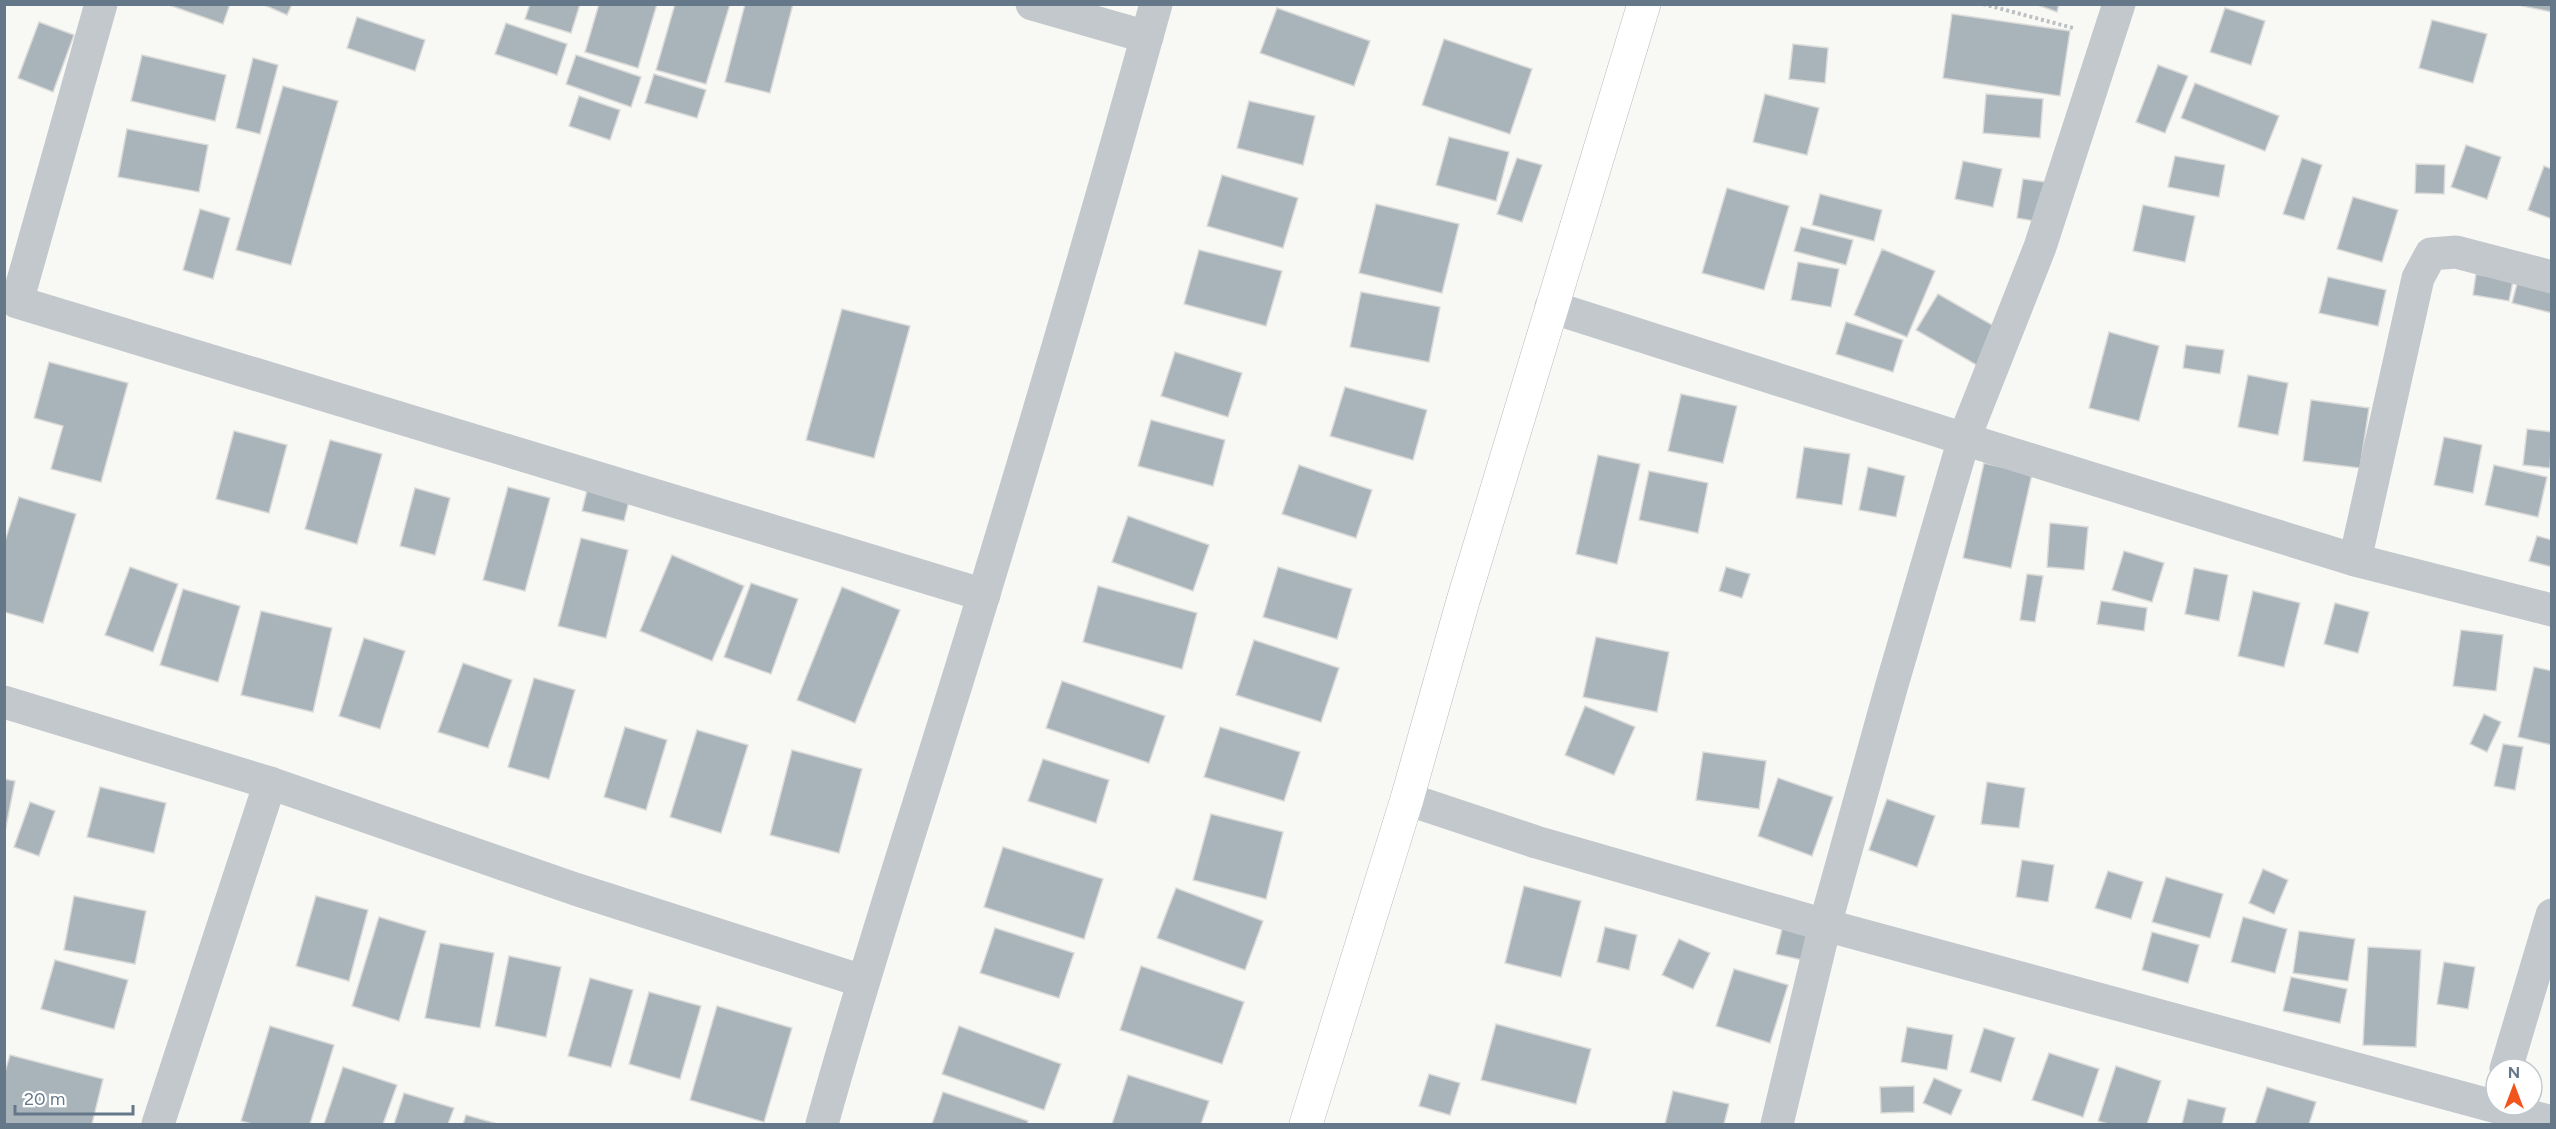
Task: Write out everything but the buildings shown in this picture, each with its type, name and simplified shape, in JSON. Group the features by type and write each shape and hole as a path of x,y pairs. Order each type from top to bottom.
{"street":[{"path":"101,4 17,302 984,595"},
{"path":"1032,4 1147,37"},
{"path":"822,1125 862,981 895,883 984,595 1156,4"},
{"path":"1306,1125 1407,799 1466,589 1644,4"},
{"path":"1777,1125 1825,925 1964,439 2040,247 2119,4"},
{"path":"2355,560 2418,278 2431,254 2456,252 2552,277"},
{"path":"1551,307 1964,439 2355,560 2552,610"},
{"path":"4,702 270,783 575,889 862,981"},
{"path":"158,1125 270,783"},
{"path":"1407,799 1525,839 1825,925 2484,1101"},
{"path":"2510,1057 2552,915"}],"path":[{"path":"1983,4 2108,37"}]}
